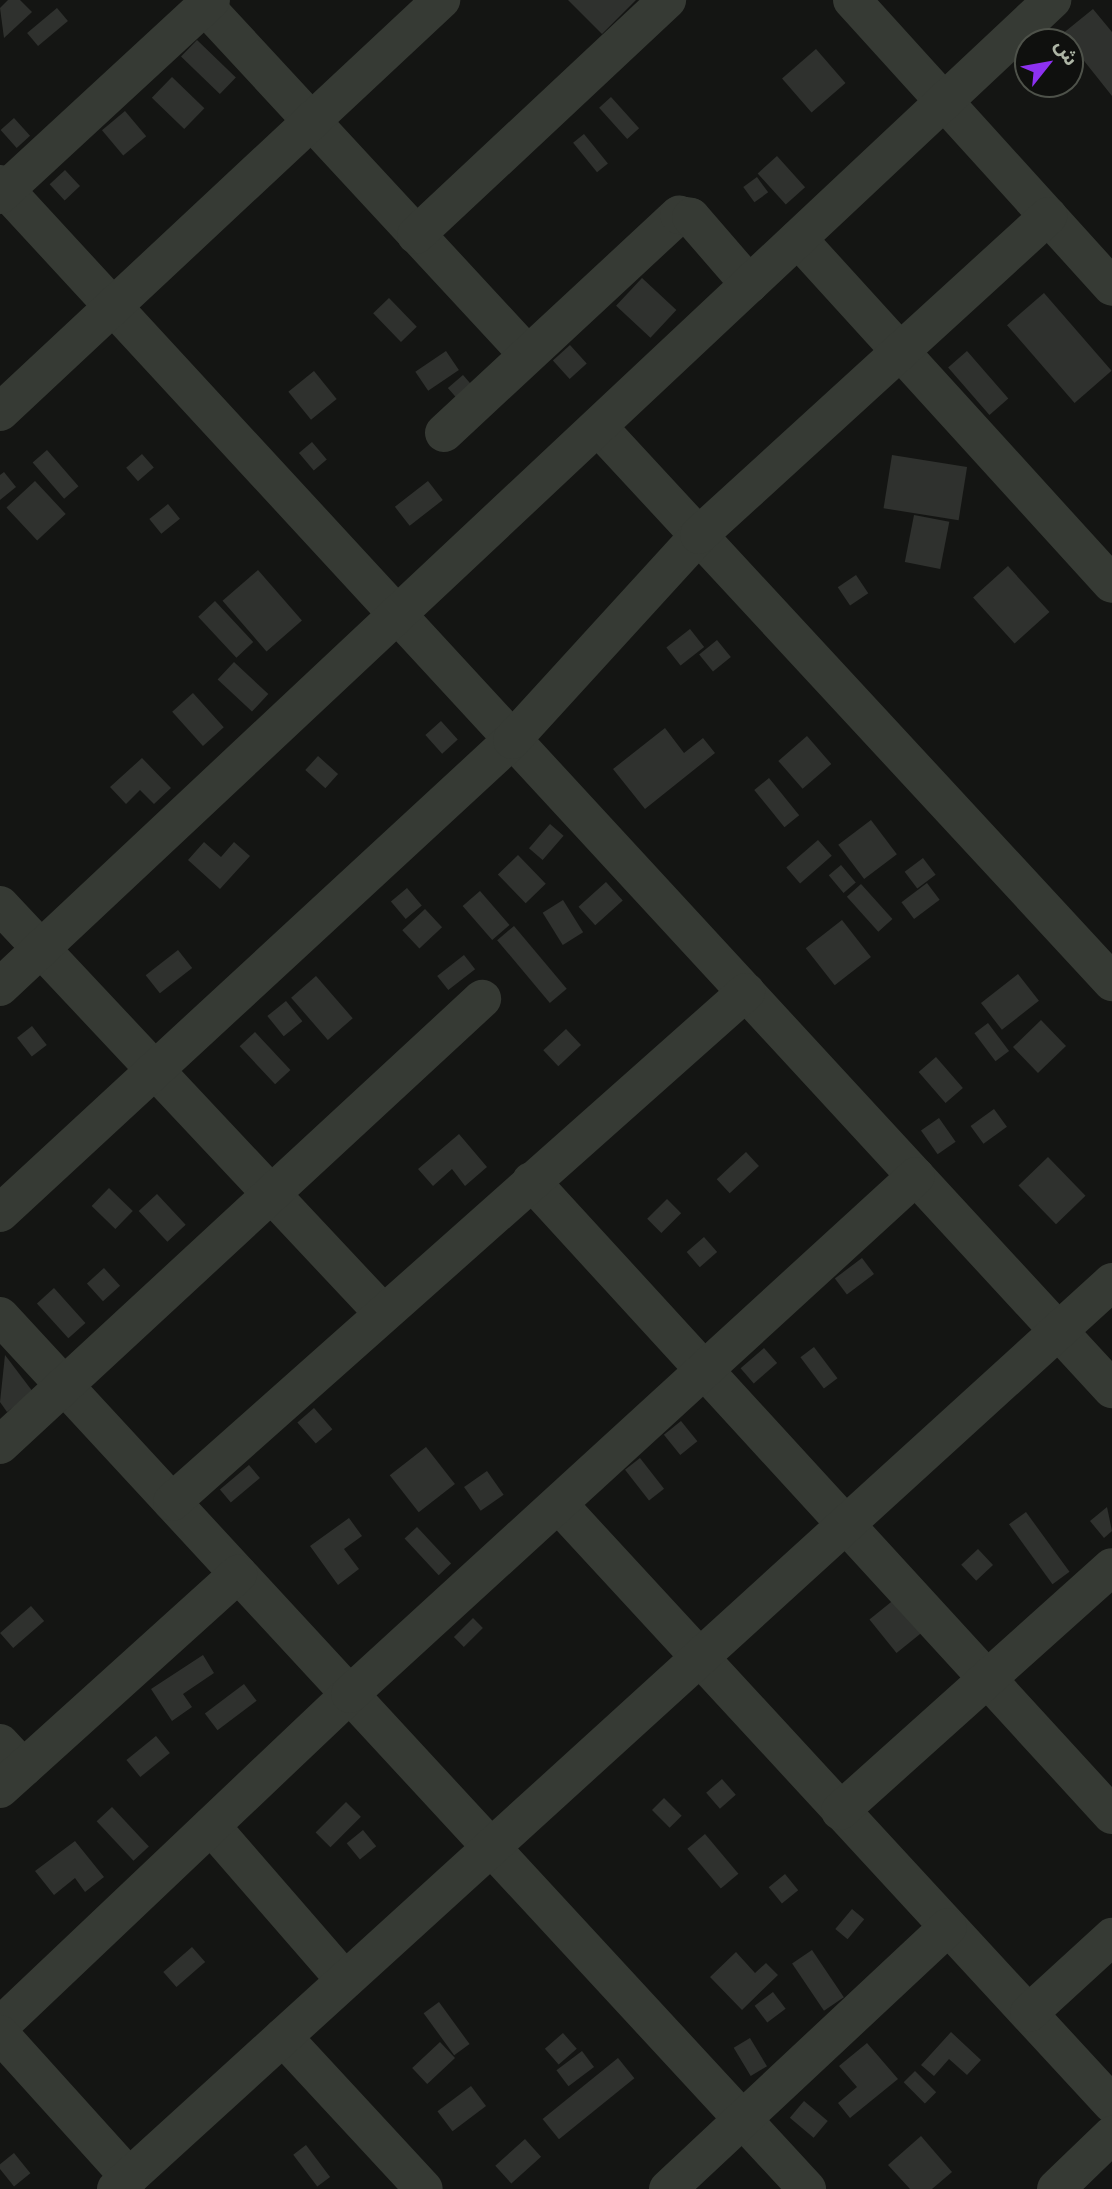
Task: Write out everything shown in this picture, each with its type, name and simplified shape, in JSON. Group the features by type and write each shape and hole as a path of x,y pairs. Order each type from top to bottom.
{"street":[{"path":"0,412 441,0"},
{"path":"416,235 667,0"},
{"path":"852,0 1112,287"},
{"path":"0,988 600,429 942,99 1052,0"},
{"path":"527,354 311,121 208,3 2,190 1112,1389"},
{"path":"444,433 679,215 691,217 749,284"},
{"path":"0,1213 512,740 699,535 901,347 1048,216"},
{"path":"798,239 901,347 1112,584"},
{"path":"600,429 1112,982"},
{"path":"0,905 383,1313"},
{"path":"172,1502 746,992"},
{"path":"0,1445 482,999"},
{"path":"0,2026 350,1694 560,1506 916,1176"},
{"path":"531,1181 1112,1815"},
{"path":"0,2034 123,2183 491,1847 695,1656 1112,1282"},
{"path":"0,1316 807,2189"},
{"path":"560,1506 695,1656 1112,2104"},
{"path":"839,1811 1112,1567"},
{"path":"8,1767 238,1573"},
{"path":"211,1826 345,1980"},
{"path":"668,2189 948,1927"},
{"path":"1029,2013 1112,1937"},
{"path":"283,2036 423,2189"},
{"path":"1056,2189 1112,2135"}],"building":[{"path":"8,0 20,0 32,12 4,38 0,8"},
{"path":"568,0 636,0 602,34"},
{"path":"57,8 68,21 38,46 27,33"},
{"path":"1093,9 1112,32 1112,96 1084,61 1084,28 1070,28"},
{"path":"197,40 236,78 220,94 181,57"},
{"path":"816,49 846,83 812,112 782,79"},
{"path":"172,77 204,108 184,129 152,98"},
{"path":"611,97 639,128 627,139 599,108"},
{"path":"125,111 146,136 123,156 102,130"},
{"path":"14,118 30,136 17,148 1,130"},
{"path":"584,134 608,164 597,172 573,143"},
{"path":"777,156 805,187 786,205 758,173"},
{"path":"65,170 80,186 65,200 50,184"},
{"path":"757,177 768,192 754,202 743,187"},
{"path":"642,278 676,310 650,338 616,306"},
{"path":"1044,293 1112,371 1075,403 1007,325"},
{"path":"389,298 417,327 401,342 373,313"},
{"path":"570,345 587,364 570,379 553,360"},
{"path":"446,351 459,370 428,391 415,372"},
{"path":"967,351 1008,399 989,415 948,367"},
{"path":"314,371 337,399 311,420 288,392"},
{"path":"463,375 488,404 473,417 448,388"},
{"path":"312,442 327,460 314,471 299,453"},
{"path":"47,450 78,486 64,499 33,462"},
{"path":"142,454 154,468 138,481 126,468"},
{"path":"892,455 967,467 959,520 884,508"},
{"path":"4,472 16,487 0,500 0,475"},
{"path":"35,481 66,514 37,541 6,508"},
{"path":"428,481 443,500 410,526 395,507"},
{"path":"168,504 180,519 161,534 149,519"},
{"path":"914,515 949,522 940,569 905,562"},
{"path":"1008,566 1049,612 1015,644 973,597"},
{"path":"258,570 302,621 266,651 223,601"},
{"path":"856,575 868,593 850,606 838,587"},
{"path":"215,601 253,642 236,658 198,617"},
{"path":"690,629 704,647 681,666 666,647"},
{"path":"717,640 731,657 713,672 699,654"},
{"path":"234,662 268,694 252,712 218,680"},
{"path":"193,693 224,727 203,746 172,712"},
{"path":"441,721 458,740 442,754 425,735"},
{"path":"665,728 684,753 703,738 715,753 645,809 613,769"},
{"path":"807,736 831,764 803,789 778,761"},
{"path":"318,756 338,774 325,788 305,770"},
{"path":"142,758 171,788 154,804 140,790 126,804 110,787"},
{"path":"769,778 799,815 784,827 754,790"},
{"path":"871,820 897,854 864,879 838,845"},
{"path":"550,824 564,836 543,860 529,848"},
{"path":"818,840 832,856 800,883 786,868"},
{"path":"204,842 221,857 234,842 250,856 220,889 188,860"},
{"path":"518,855 546,884 526,903 498,874"},
{"path":"923,858 936,875 917,889 905,872"},
{"path":"841,865 856,883 844,893 829,875"},
{"path":"606,882 623,901 595,925 579,907"},
{"path":"927,883 940,900 914,919 901,902"},
{"path":"861,884 892,919 878,932 847,897"},
{"path":"407,888 422,906 406,919 391,901"},
{"path":"480,891 510,925 492,940 463,906"},
{"path":"563,900 583,932 563,945 543,913"},
{"path":"425,909 442,927 419,948 402,930"},
{"path":"842,920 871,957 835,985 806,948"},
{"path":"514,926 567,989 550,1003 497,940"},
{"path":"178,950 192,968 160,993 146,975"},
{"path":"464,955 475,969 448,990 437,976"},
{"path":"1018,974 1039,1001 1002,1030 981,1003"},
{"path":"316,976 353,1018 328,1040 291,998"},
{"path":"286,1001 302,1021 284,1036 267,1016"},
{"path":"1041,1020 1066,1046 1038,1073 1013,1047"},
{"path":"988,1023 1009,1051 995,1061 974,1033"},
{"path":"32,1026 47,1045 32,1057 17,1038"},
{"path":"566,1029 581,1045 558,1066 543,1050"},
{"path":"255,1032 290,1070 275,1084 240,1046"},
{"path":"936,1057 963,1088 946,1103 919,1072"},
{"path":"994,1109 1007,1127 983,1144 971,1126"},
{"path":"939,1118 956,1142 938,1154 921,1131"},
{"path":"459,1134 487,1167 465,1186 452,1169 433,1186 418,1169"},
{"path":"746,1152 759,1166 730,1193 717,1179"},
{"path":"1048,1157 1086,1196 1056,1224 1019,1185"},
{"path":"109,1188 133,1211 115,1229 92,1206"},
{"path":"157,1194 186,1225 167,1242 139,1211"},
{"path":"667,1199 681,1213 661,1233 647,1219"},
{"path":"704,1237 717,1252 700,1267 687,1252"},
{"path":"862,1258 874,1274 847,1294 835,1278"},
{"path":"104,1268 120,1286 103,1301 87,1283"},
{"path":"54,1288 85,1323 68,1338 37,1303"},
{"path":"814,1347 837,1378 824,1388 800,1357"},
{"path":"764,1348 777,1363 754,1383 741,1368"},
{"path":"5,1355 33,1392 7,1412 0,1402"},
{"path":"314,1408 332,1429 316,1444 297,1422"},
{"path":"681,1421 697,1441 680,1455 664,1435"},
{"path":"426,1447 455,1484 419,1512 390,1475"},
{"path":"640,1458 664,1489 649,1500 625,1470"},
{"path":"249,1465 260,1478 231,1502 220,1489"},
{"path":"487,1471 504,1495 481,1511 464,1487"},
{"path":"1107,1507 1112,1531 1104,1538 1090,1521"},
{"path":"1026,1512 1069,1572 1053,1584 1009,1524"},
{"path":"349,1518 362,1536 344,1549 359,1569 338,1585 310,1546"},
{"path":"417,1527 451,1564 439,1575 405,1539"},
{"path":"978,1549 993,1565 976,1581 961,1565"},
{"path":"906,1590 933,1623 897,1653 869,1620"},
{"path":"31,1606 44,1621 13,1648 0,1633"},
{"path":"473,1618 483,1628 464,1647 454,1637"},
{"path":"203,1655 214,1673 183,1694 192,1707 172,1721 151,1689"},
{"path":"244,1684 257,1701 218,1730 205,1713"},
{"path":"156,1736 170,1753 140,1777 126,1760"},
{"path":"722,1779 736,1795 720,1809 706,1793"},
{"path":"664,1798 682,1816 670,1828 652,1810"},
{"path":"346,1802 361,1817 330,1847 316,1832"},
{"path":"112,1807 149,1846 133,1861 97,1821"},
{"path":"363,1830 376,1846 360,1860 347,1843"},
{"path":"705,1834 738,1874 721,1889 687,1849"},
{"path":"75,1841 104,1877 85,1892 75,1878 54,1895 35,1871"},
{"path":"785,1874 798,1890 782,1904 769,1887"},
{"path":"852,1909 864,1919 848,1939 835,1929"},
{"path":"192,1947 205,1962 176,1987 163,1972"},
{"path":"812,1950 844,1997 824,2011 792,1963"},
{"path":"736,1952 755,1973 766,1963 778,1975 742,2010 710,1977"},
{"path":"773,1992 786,2009 767,2023 755,2006"},
{"path":"439,2002 470,2044 454,2055 424,2013"},
{"path":"951,2032 981,2060 967,2075 949,2059 934,2076 921,2065"},
{"path":"563,2033 577,2049 559,2065 545,2049"},
{"path":"750,2038 767,2066 751,2076 734,2048"},
{"path":"440,2042 455,2058 427,2084 412,2068"},
{"path":"867,2043 898,2079 850,2118 838,2103 857,2087 839,2066"},
{"path":"582,2051 594,2067 568,2086 556,2070"},
{"path":"618,2058 634,2078 559,2139 543,2119"},
{"path":"915,2071 936,2092 925,2104 904,2082"},
{"path":"471,2086 486,2106 453,2131 437,2111"},
{"path":"804,2101 828,2121 814,2138 790,2118"},
{"path":"921,2136 952,2172 932,2189 910,2189 888,2165"},
{"path":"525,2139 541,2157 511,2184 495,2166"},
{"path":"306,2145 330,2177 317,2187 293,2155"},
{"path":"14,2153 30,2173 14,2186 0,2169 0,2164"}]}
